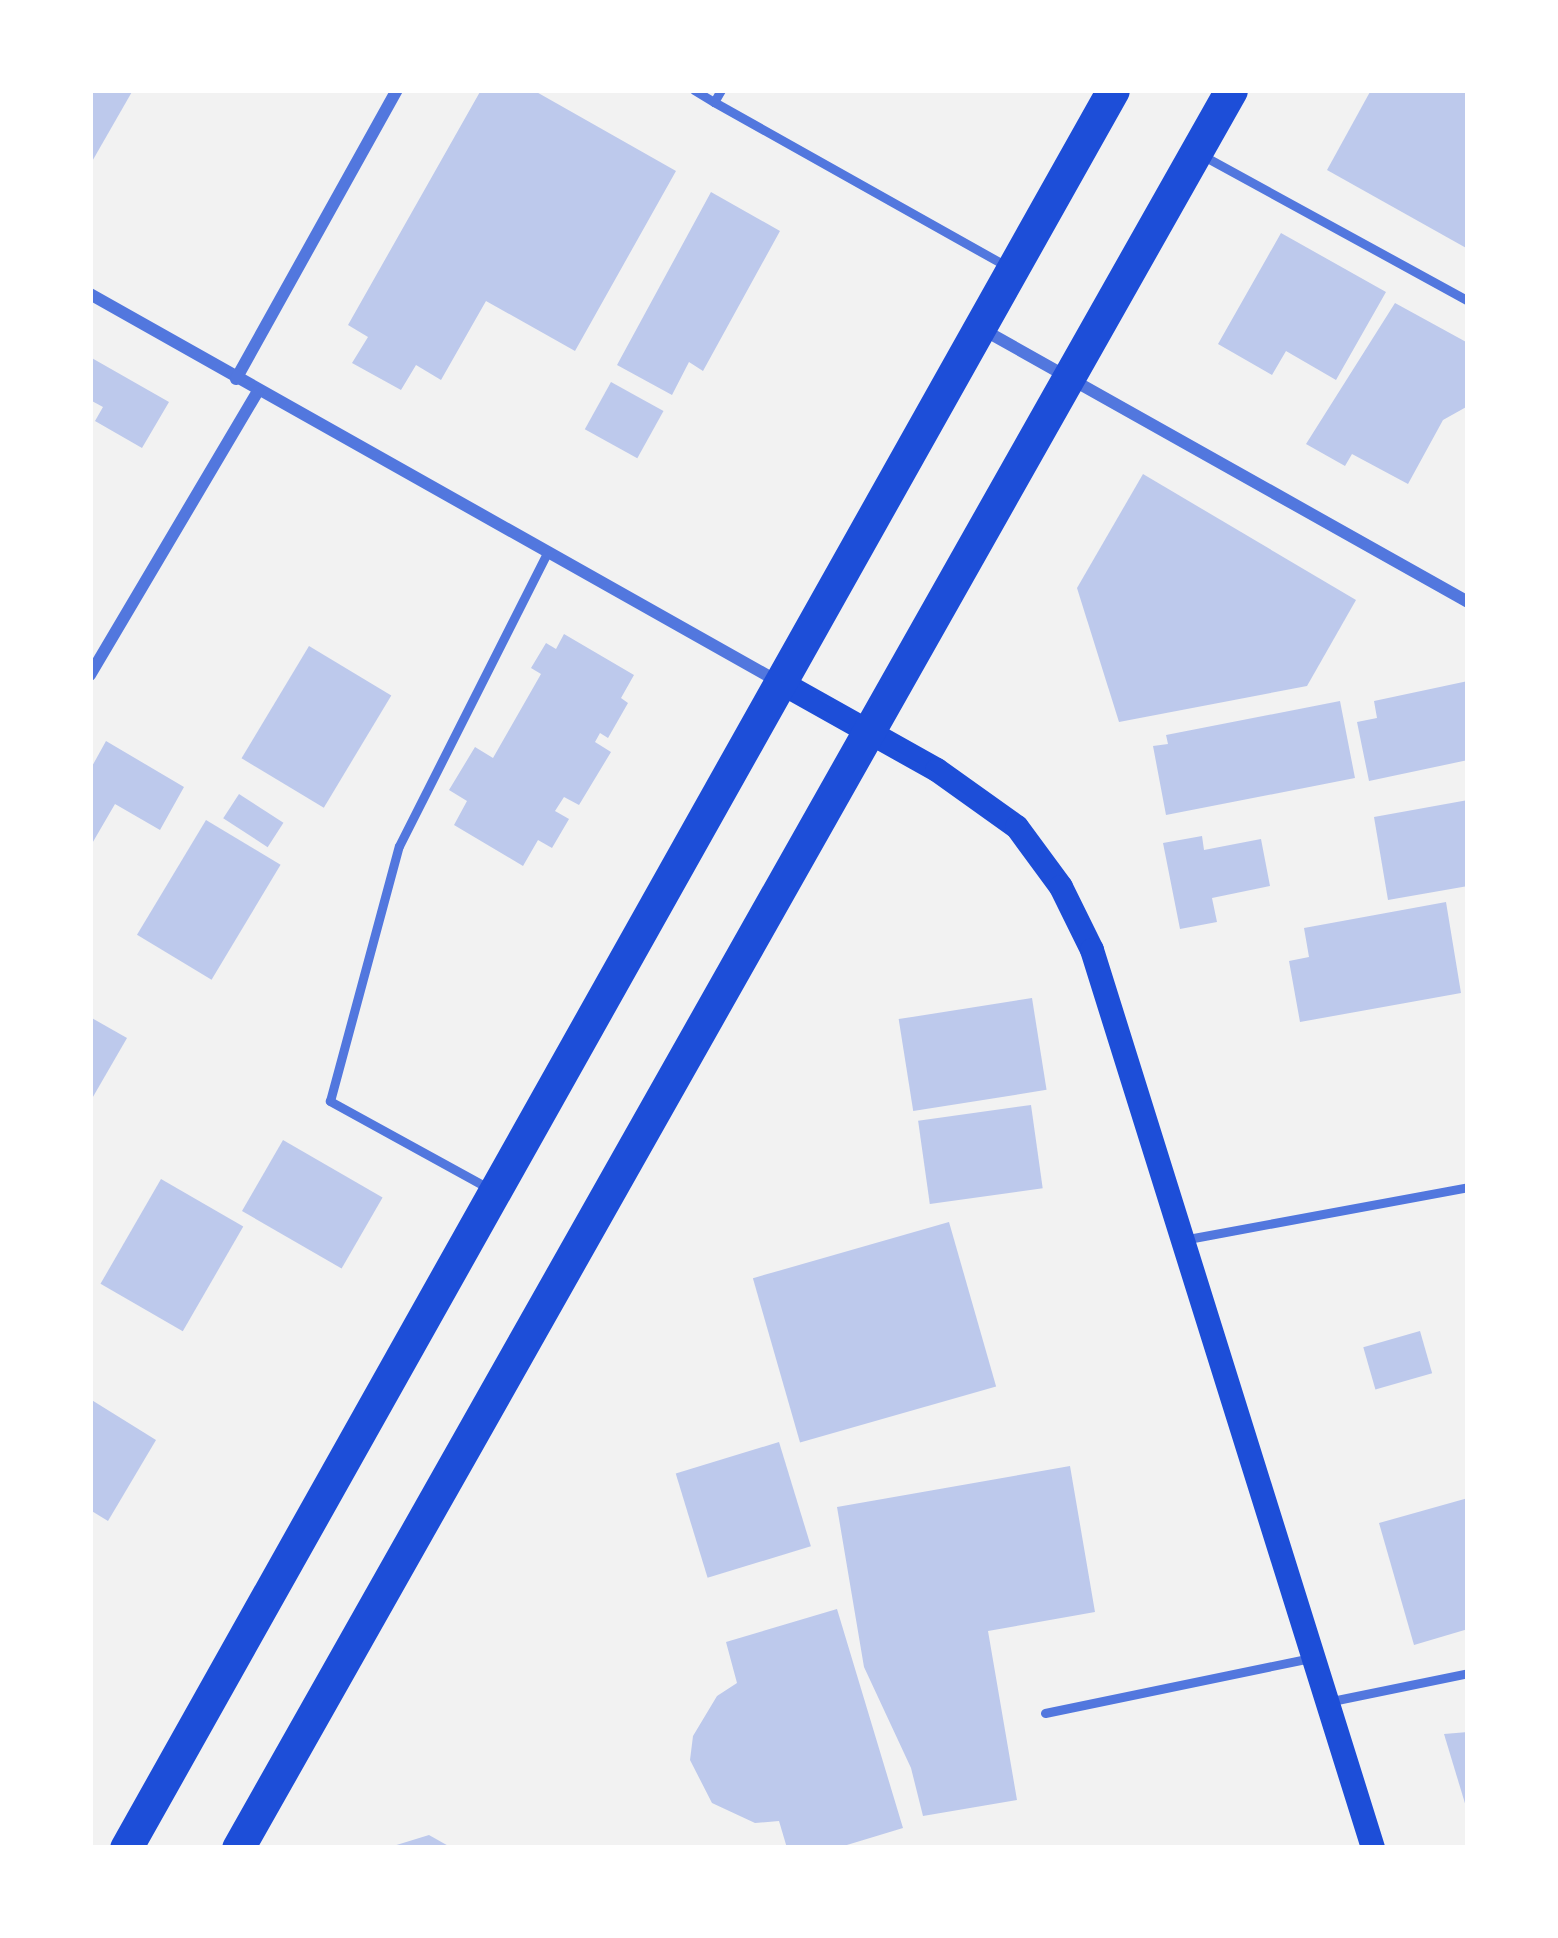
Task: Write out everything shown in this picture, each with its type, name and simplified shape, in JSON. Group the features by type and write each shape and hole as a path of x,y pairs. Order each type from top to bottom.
{"highway":[{"path":"126,1848 1113,90"},
{"path":"238,1848 1231,90"}],"main road":[{"path":"780,682 1017,827 1061,887 1092,950 1373,1848"}],"street":[{"path":"236,379 397,90"},
{"path":"90,294 780,682"},
{"path":"980,328 1468,602"},
{"path":"90,675 258,391"}],"lane":[{"path":"694,90 1012,270"},
{"path":"714,102 721,90"},
{"path":"1195,152 1468,301"},
{"path":"495,1191 331,1101 399,846 548,553"},
{"path":"1183,1240 1468,1187"},
{"path":"1045,1713 1313,1658"},
{"path":"1328,1702 1468,1673"}],"building":[{"path":"90,90 133,90 90,165"},
{"path":"481,90 533,90 676,171 575,351 486,301 441,380 416,365 401,390 352,363 368,337 348,325"},
{"path":"1371,90 1468,90 1468,249 1327,170"},
{"path":"711,192 780,231 703,371 689,362 672,395 617,365"},
{"path":"1281,233 1386,292 1336,380 1286,351 1272,375 1218,344"},
{"path":"1395,303 1468,343 1468,406 1443,420 1408,484 1352,454 1345,466 1306,444"},
{"path":"90,357 169,402 142,448 95,421 103,407 90,400"},
{"path":"611,382 663,411 637,458 585,429"},
{"path":"1143,474 1356,600 1307,686 1119,722 1077,588"},
{"path":"564,634 634,675 621,698 628,703 608,738 600,733 595,742 611,752 579,805 564,797 555,811 569,819 552,848 538,840 523,866 454,825 467,801 449,790 475,747 493,758 541,674 531,668 546,643 556,649"},
{"path":"309,646 391,695 324,808 242,758"},
{"path":"1468,681 1468,760 1369,781 1357,722 1377,718 1374,701"},
{"path":"1340,701 1355,778 1166,815 1153,746 1168,744 1166,735"},
{"path":"106,741 184,787 160,830 115,804 90,847 90,770"},
{"path":"239,794 283,823 268,847 223,818"},
{"path":"1468,800 1468,886 1388,900 1374,817"},
{"path":"206,820 281,865 212,980 137,935"},
{"path":"1202,836 1204,850 1261,839 1270,886 1212,898 1217,922 1180,929 1163,843"},
{"path":"1446,902 1461,993 1300,1022 1289,961 1309,957 1304,928"},
{"path":"1032,998 1047,1090 913,1111 899,1019"},
{"path":"90,1017 127,1038 90,1102"},
{"path":"1031,1105 1043,1188 930,1204 918,1121"},
{"path":"283,1140 383,1198 342,1269 242,1211"},
{"path":"161,1179 243,1226 183,1331 100,1284"},
{"path":"949,1222 996,1386 800,1443 753,1278"},
{"path":"1420,1331 1432,1373 1375,1390 1363,1347"},
{"path":"90,1399 156,1440 108,1521 90,1510"},
{"path":"779,1442 811,1546 708,1578 676,1474"},
{"path":"1070,1466 1095,1612 988,1631 1017,1800 923,1816 911,1768 864,1667 837,1507"},
{"path":"1468,1498 1468,1629 1414,1645 1379,1523"},
{"path":"837,1609 903,1828 837,1848 787,1848 779,1821 755,1823 712,1803 690,1760 693,1736 717,1696 737,1683 726,1642"},
{"path":"1468,1732 1468,1810 1467,1810 1444,1734"},
{"path":"429,1835 452,1848 390,1848 390,1847"}]}
